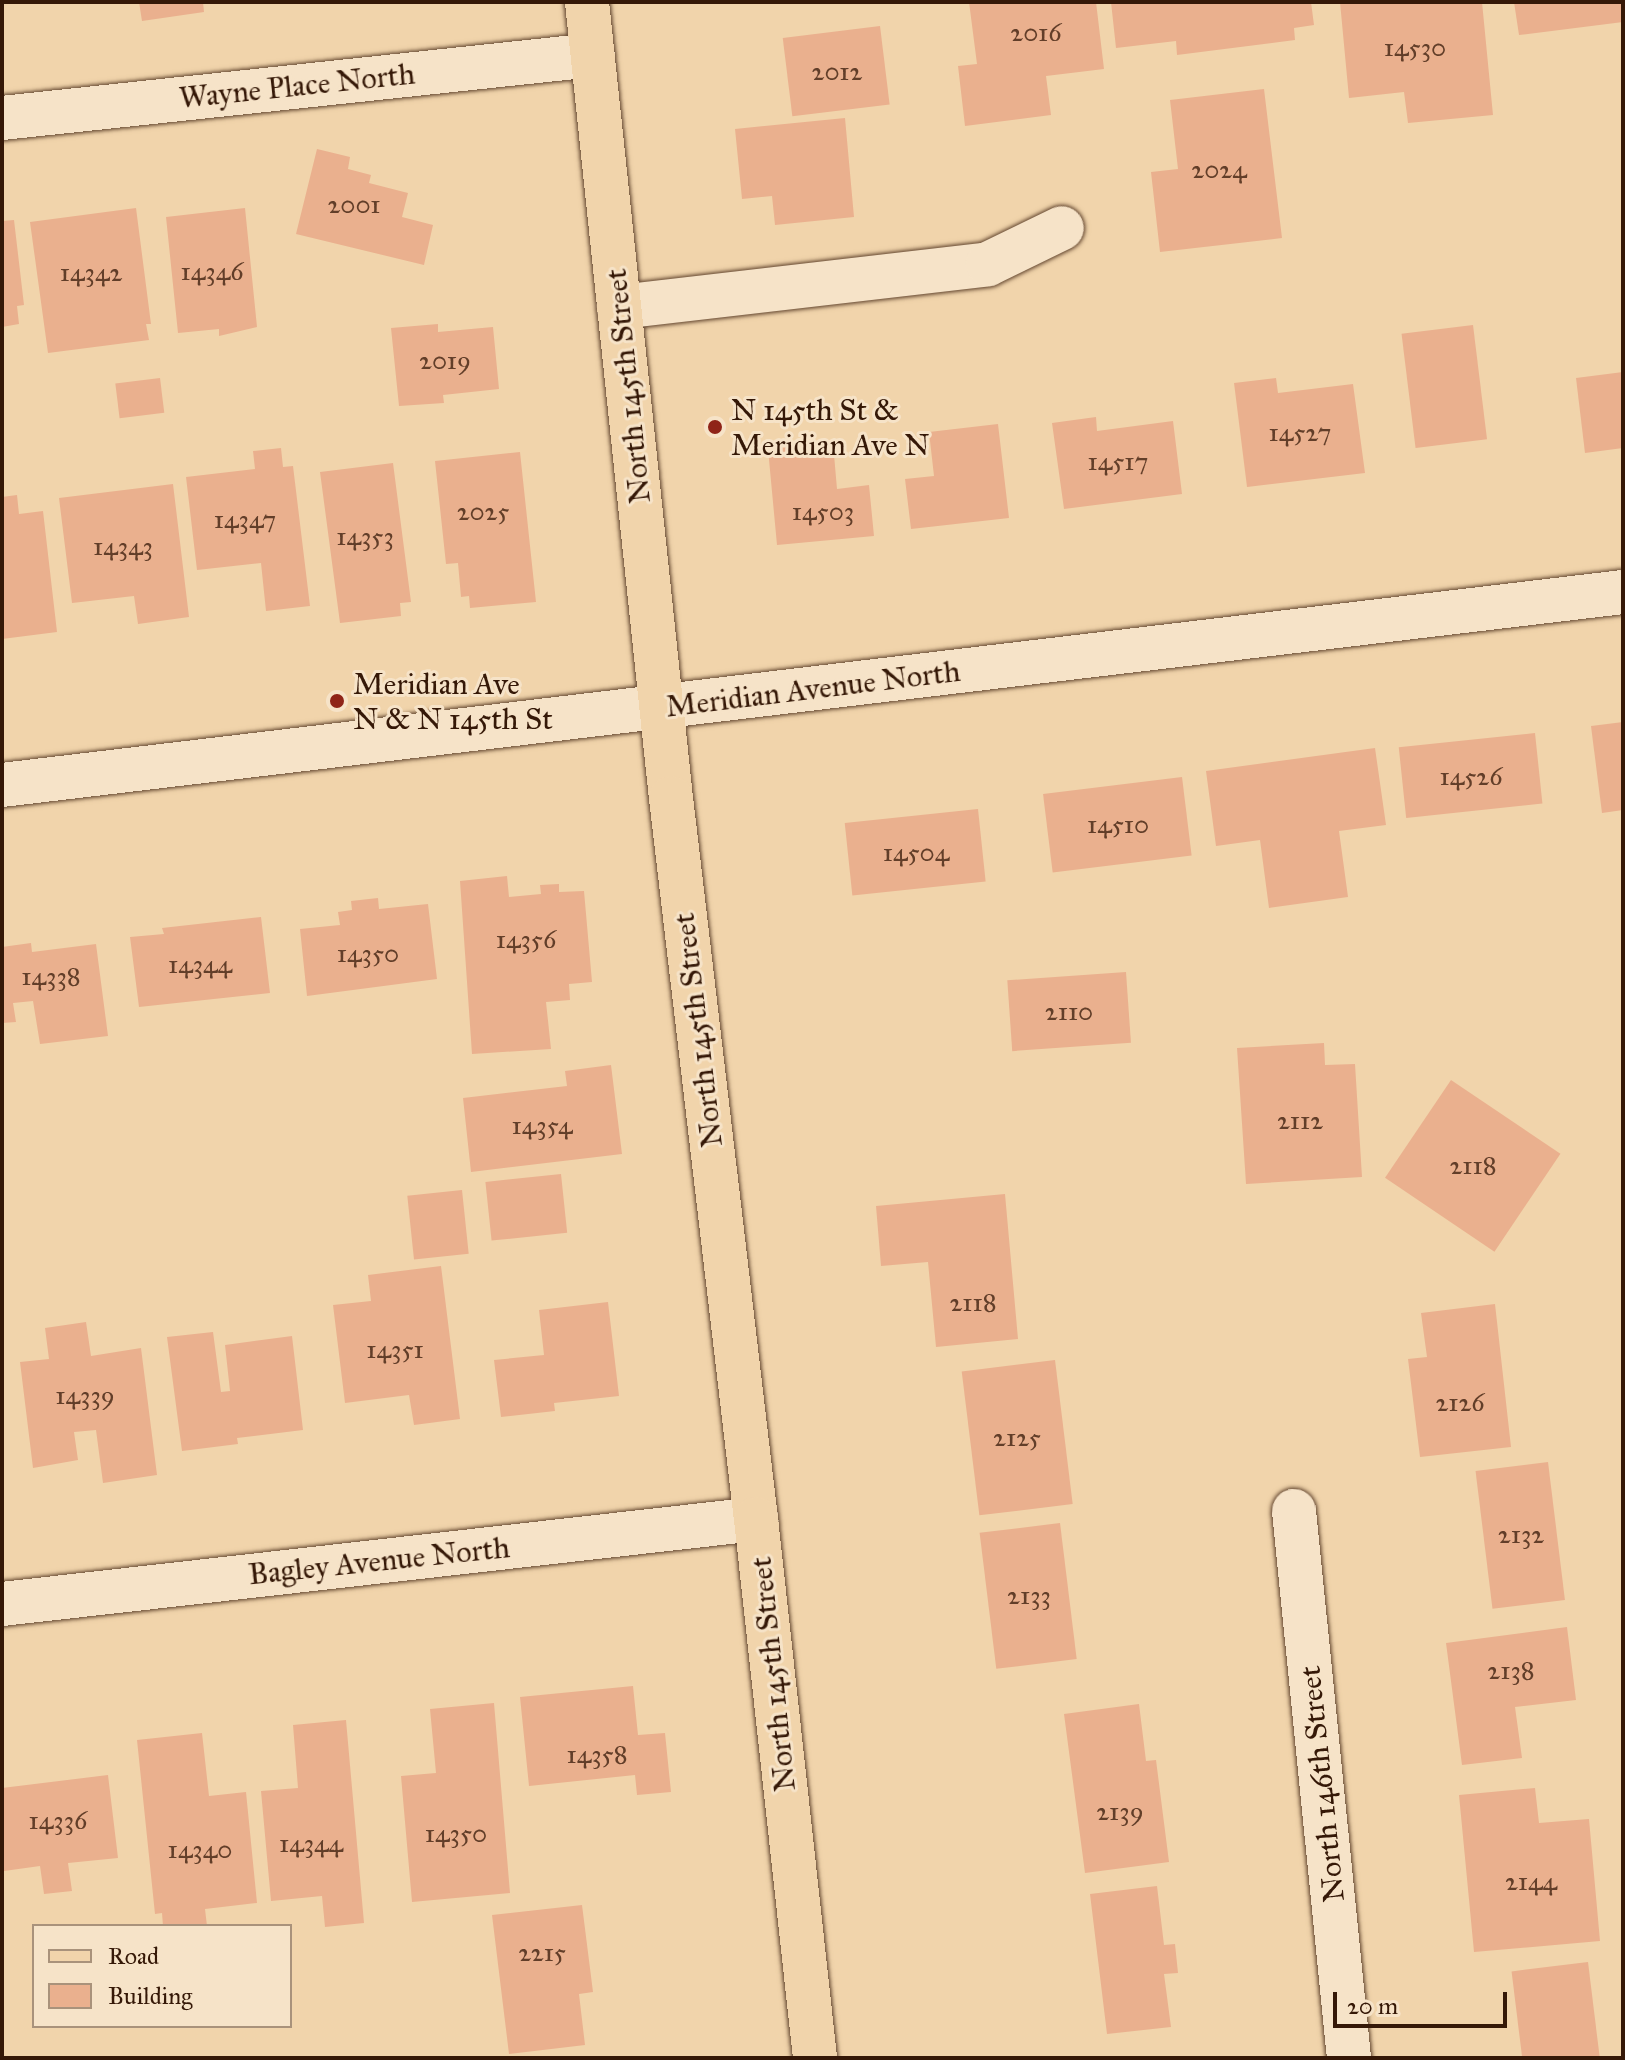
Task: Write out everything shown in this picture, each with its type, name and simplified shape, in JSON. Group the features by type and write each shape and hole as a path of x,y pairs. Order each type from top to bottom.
{"main road":[{"name":"North 145th Street","path":"587,2 661,706 815,2058"}],"street":[{"name":"Wayne Place North","path":"2,118 593,55"},
{"path":"619,307 988,264 1062,228"},
{"name":"Meridian Avenue North","path":"2,785 1623,592"},
{"name":"North 146th Street","path":"1294,1511 1349,2058"},
{"name":"Bagley Avenue North","path":"2,1604 756,1519"}],"building":[{"path":"139,2 203,2 204,12 142,21"},
{"path":"969,2 1096,2 1104,69 1046,76 1051,115 965,126 958,66 977,64"},
{"path":"1111,2 1311,2 1314,25 1294,28 1295,40 1177,55 1176,41 1116,48"},
{"path":"1340,2 1482,2 1493,115 1408,123 1404,92 1349,98"},
{"path":"1514,2 1623,2 1623,22 1519,35"},
{"path":"880,26 890,104 792,116 783,38"},
{"path":"1264,89 1282,238 1160,252 1151,172 1178,169 1170,100"},
{"path":"845,118 854,217 775,225 772,196 742,199 735,129"},
{"path":"317,149 350,157 348,169 371,175 369,183 408,193 402,217 433,225 424,265 296,234"},
{"path":"136,208 151,324 146,324 149,340 48,353 30,222"},
{"path":"245,208 257,327 219,336 219,329 178,333 166,217"},
{"path":"14,220 24,305 17,306 19,324 2,327 2,221"},
{"path":"438,324 438,332 493,327 499,389 443,395 444,403 399,406 391,328"},
{"path":"1473,325 1487,439 1416,448 1402,334"},
{"path":"1623,372 1623,448 1585,453 1576,378"},
{"path":"160,378 164,413 120,418 115,383"},
{"path":"1276,378 1278,393 1353,384 1365,473 1247,487 1234,383"},
{"path":"1096,417 1097,431 1173,421 1182,494 1064,509 1052,423"},
{"path":"998,424 1009,518 911,529 905,479 934,476 929,432"},
{"path":"833,443 837,489 869,485 874,536 777,545 768,449"},
{"path":"281,448 283,467 293,466 310,606 266,611 261,563 197,570 186,477 255,469 253,451"},
{"path":"520,452 536,602 470,608 469,596 461,597 458,563 446,564 435,461"},
{"path":"393,463 411,602 400,603 401,616 340,623 320,472"},
{"path":"173,484 189,617 138,624 134,596 72,603 59,498"},
{"path":"17,495 19,514 43,511 57,632 2,639 2,497"},
{"path":"1623,722 1623,810 1602,813 1591,726"},
{"path":"1535,733 1542,804 1406,818 1399,747"},
{"path":"1375,748 1386,825 1339,831 1348,897 1269,908 1260,840 1216,846 1206,771"},
{"path":"1182,777 1192,855 1053,872 1043,794"},
{"path":"978,809 986,882 852,896 845,823"},
{"path":"507,876 509,897 541,894 540,885 559,884 559,892 584,891 592,982 569,984 570,1000 546,1002 551,1049 472,1054 460,881"},
{"path":"378,898 379,909 428,904 437,979 307,996 300,929 340,925 338,912 352,910 351,901"},
{"path":"261,917 270,993 139,1007 130,937 164,934 162,928"},
{"path":"31,943 32,952 96,944 108,1036 40,1044 33,1001 13,1003 16,1022 2,1023 2,947"},
{"path":"1126,972 1131,1043 1012,1051 1007,980"},
{"path":"1324,1043 1325,1065 1355,1064 1362,1177 1246,1184 1237,1048"},
{"path":"611,1065 622,1154 471,1172 463,1098 567,1086 565,1071"},
{"path":"1451,1080 1560,1154 1494,1252 1385,1178"},
{"path":"561,1174 567,1233 492,1241 485,1182"},
{"path":"462,1190 469,1254 414,1259 407,1196"},
{"path":"1005,1194 1018,1339 936,1347 928,1262 881,1266 876,1206"},
{"path":"441,1266 460,1419 414,1425 409,1395 345,1403 333,1305 371,1301 368,1275"},
{"path":"608,1302 619,1396 554,1403 555,1411 501,1417 494,1360 544,1355 539,1310"},
{"path":"1495,1304 1511,1447 1420,1457 1408,1359 1427,1357 1421,1313"},
{"path":"86,1322 91,1356 141,1348 157,1475 103,1483 96,1430 74,1432 78,1460 33,1468 20,1362 49,1359 45,1328"},
{"path":"213,1332 221,1392 230,1391 225,1345 292,1336 303,1430 237,1438 238,1444 182,1451 167,1337"},
{"path":"1055,1360 1073,1504 979,1515 962,1371"},
{"path":"1548,1462 1565,1600 1492,1609 1476,1471"},
{"path":"1060,1523 1077,1659 996,1669 980,1533"},
{"path":"1567,1627 1576,1700 1515,1707 1522,1758 1462,1765 1446,1643"},
{"path":"633,1686 638,1735 665,1733 671,1792 637,1795 635,1775 529,1786 520,1697"},
{"path":"494,1703 510,1893 412,1902 401,1776 436,1773 430,1709"},
{"path":"1139,1704 1146,1761 1156,1760 1169,1862 1085,1873 1064,1714"},
{"path":"346,1720 364,1923 325,1927 322,1896 271,1901 261,1791 298,1788 293,1725"},
{"path":"202,1733 209,1796 246,1792 257,1903 205,1909 207,1924 163,1924 162,1913 155,1914 137,1740"},
{"path":"108,1775 118,1858 68,1863 72,1891 44,1894 40,1866 4,1871 2,1788"},
{"path":"1535,1788 1539,1823 1589,1819 1600,1941 1474,1952 1459,1795"},
{"path":"1157,1886 1164,1945 1175,1944 1178,1973 1164,1974 1171,2027 1107,2034 1090,1894"},
{"path":"582,1905 593,1992 579,1994 585,2045 509,2054 492,1915"},
{"path":"1588,1962 1600,2058 1522,2058 1512,1971"}],"place":[{"name":"N 145th St & Meridian Ave N","path":"715,427"},
{"name":"Meridian Ave N & N 145th St","path":"337,701"}]}
